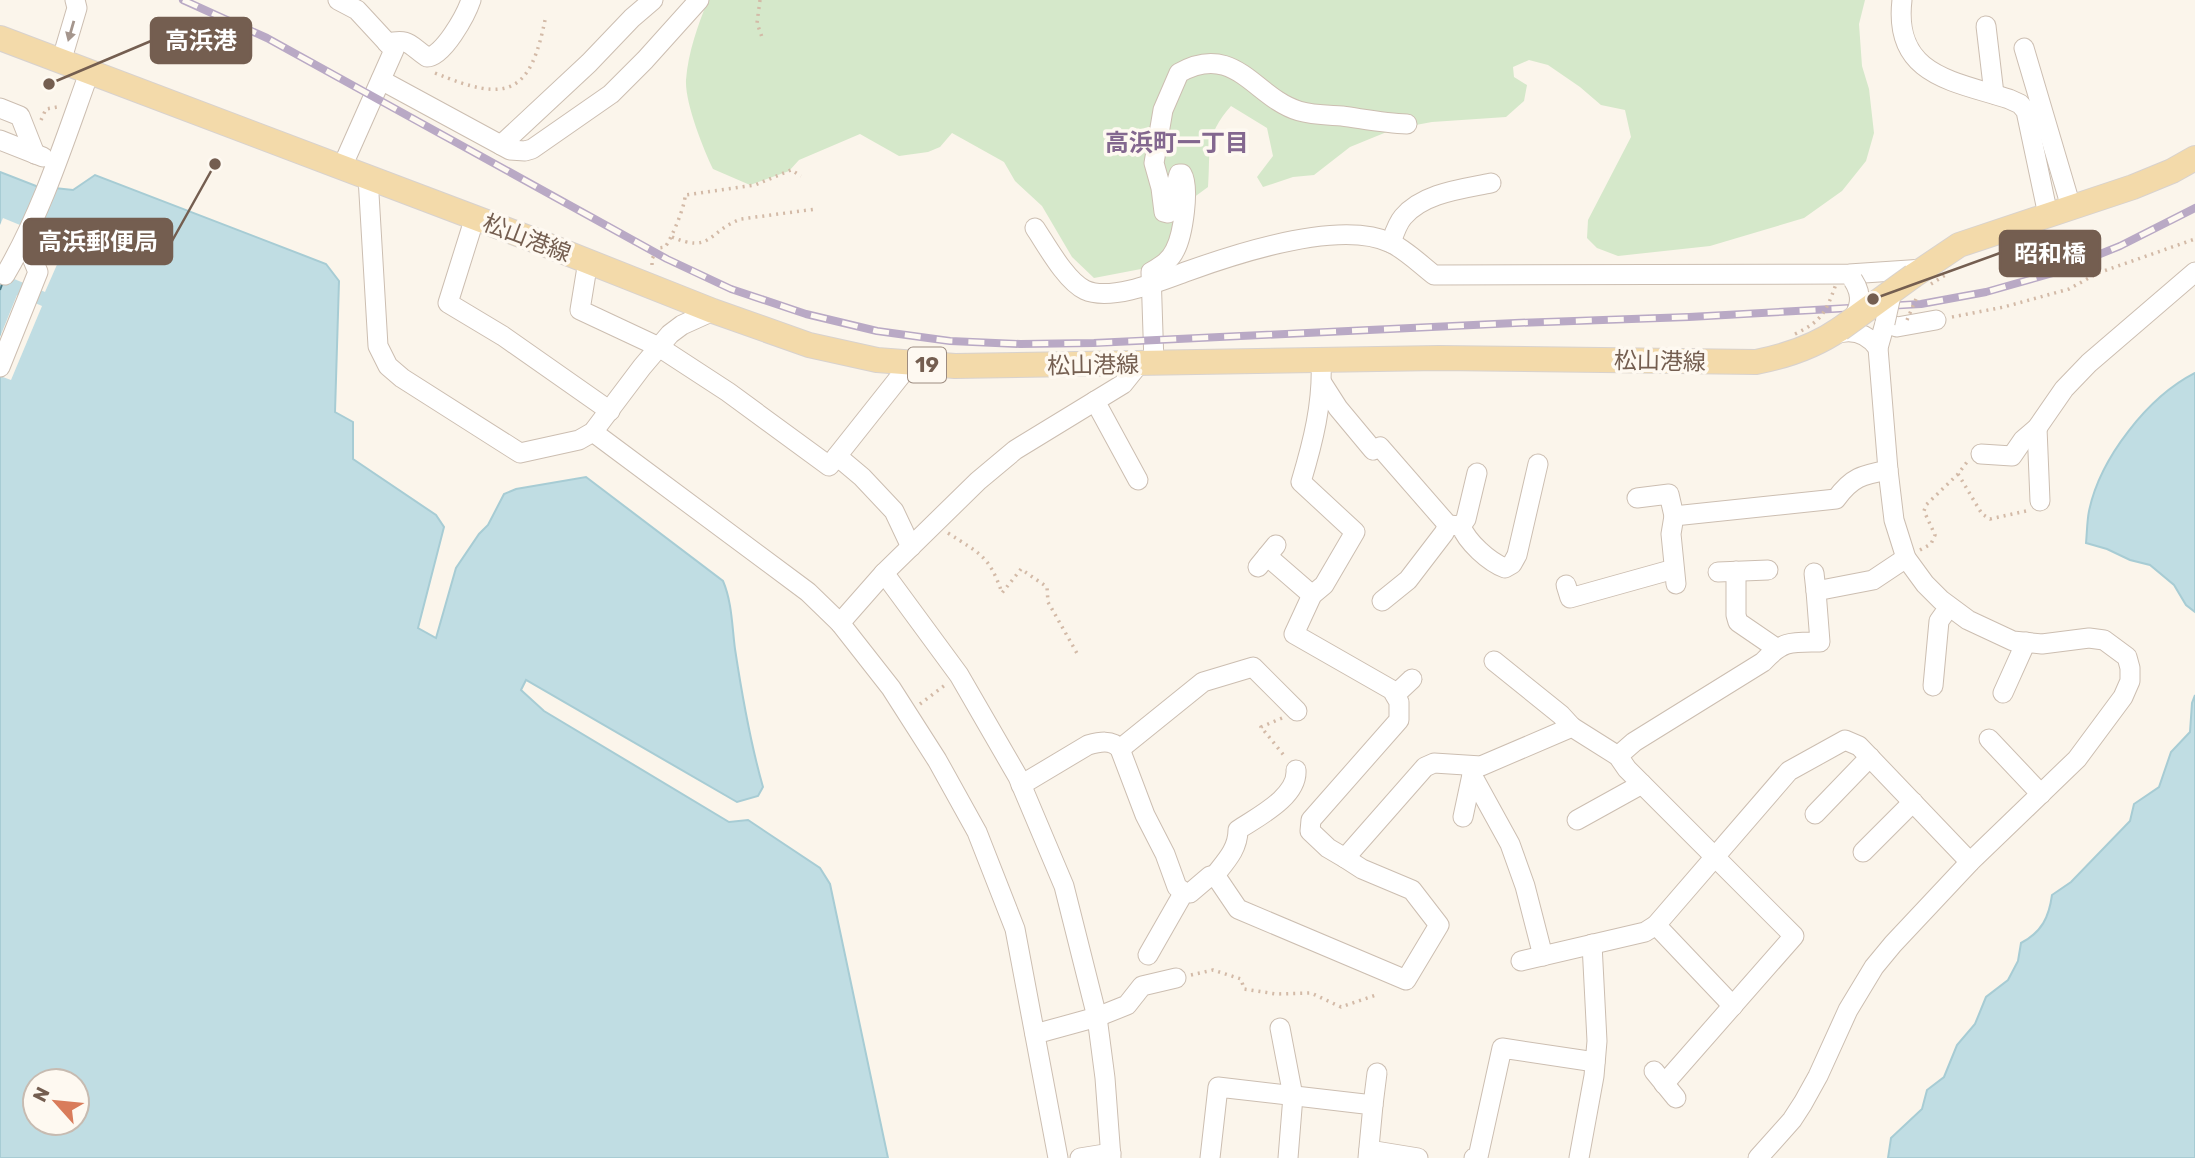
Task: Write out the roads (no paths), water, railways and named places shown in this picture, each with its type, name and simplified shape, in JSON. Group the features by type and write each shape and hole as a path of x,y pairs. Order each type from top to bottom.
{"main road":[{"name":"松山港線","path":"0,38 475,217 713,311 809,345 877,360 910,364 1147,364 1321,372 1439,358 1756,362 1785,357 1838,330 1959,245 2133,187 2195,158"}],"street":[{"path":"61,62 77,8 75,0"},
{"path":"338,0 357,10 394,50 342,167"},
{"path":"387,43 402,40 411,43 426,57 433,57 468,11 471,0"},
{"path":"501,145 589,64 632,18 653,0"},
{"path":"381,80 510,150 525,151 553,136 611,94 699,0"},
{"path":"1902,0 1903,27 1916,60 1936,74 2020,104 2026,111 2059,211"},
{"path":"1986,26 1994,94"},
{"path":"2024,48 2059,211"},
{"path":"840,623 884,573 978,481 1015,450 1123,384 1147,364 1151,272 1166,262 1180,240 1186,192 1185,177 1179,174 1168,213 1164,212 1154,163 1163,110 1179,73 1200,64 1218,65 1231,68 1257,82 1271,96 1300,112 1407,124"},
{"path":"5,275 25,241 57,163 89,73"},
{"path":"0,108 20,116 35,154"},
{"path":"0,140 57,163"},
{"path":"368,177 378,346 388,366 402,379 520,453 579,440 593,432 659,347 682,325 713,311"},
{"path":"1391,243 1401,219 1414,206 1447,193 1491,183"},
{"path":"475,217 448,303 503,336 610,411"},
{"path":"1035,228 1072,281 1093,293 1152,284 1224,258 1317,236 1360,236 1391,243 1434,275 1847,278 1918,272"},
{"path":"1,365 38,272 25,241"},
{"path":"588,261 580,310 659,347 728,392 829,466 910,364"},
{"path":"1981,454 2012,457 2023,440 2037,428 2064,389 2089,363 2195,271"},
{"path":"1847,278 1859,293 1859,304 1855,315 1838,330 1854,332 1870,339 1878,348"},
{"path":"1758,1158 1792,1120 1803,1103 1848,1010 1874,967 1970,862 2077,759 2123,697 2130,681 2127,657 2104,640 2089,638 2042,644 2026,642 2000,636 1968,620 1949,607 1925,584 1906,558 1894,520 1878,348 1892,291"},
{"path":"1885,323 1897,327 1936,320"},
{"path":"1321,372 1338,408 1373,450 1380,447 1454,526 1497,565 1505,568 1512,564 1517,555 1538,464"},
{"path":"1215,876 1238,909 1406,980 1439,925 1412,890 1362,869 1328,848 1310,831 1311,820 1399,720 1396,694 1294,634 1312,595 1324,585 1354,532 1301,482 1315,436 1321,372"},
{"path":"1095,401 1138,480"},
{"path":"2037,428 2040,501"},
{"path":"593,432 808,592 840,623 891,688 937,760 977,832 1015,929 1058,1158"},
{"path":"837,456 862,477 894,511 911,547"},
{"path":"1675,516 1836,499 1847,483 1860,476 1888,470"},
{"path":"1382,601 1408,580 1444,533 1466,519 1477,473"},
{"path":"1566,586 1570,598 1675,577 1671,534 1675,516 1669,494 1637,498"},
{"path":"1267,556 1312,595"},
{"path":"1618,756 1634,742 1763,662 1786,642 1820,642 1815,582 1873,580 1906,558"},
{"path":"1768,570 1727,572 1738,622 1776,648"},
{"path":"884,573 959,675 1021,785 1064,886 1097,1017 1111,1155 1080,1158"},
{"path":"1933,686 1939,621 1949,607"},
{"path":"2003,693 2026,642"},
{"path":"1494,661 1572,727 1618,756 1642,784 1794,936 1665,1084"},
{"path":"1120,749 1203,682 1253,667 1297,711"},
{"path":"1396,694 1412,679"},
{"path":"1345,858 1425,766 1434,763 1473,771 1572,727"},
{"path":"1989,739 2041,794"},
{"path":"1521,961 1645,932 1656,925 1789,771 1845,740 1859,746 1970,862"},
{"path":"1021,785 1088,745 1107,742 1117,745 1145,815 1166,855 1177,887 1190,893 1210,876 1215,876 1233,852 1238,841 1238,830 1281,799 1297,778 1296,770"},
{"path":"1815,814 1870,757"},
{"path":"1463,817 1473,771"},
{"path":"1473,771 1510,844 1525,886 1543,956"},
{"path":"1577,820 1642,784"},
{"path":"1863,852 1913,802"},
{"path":"1148,954 1184,892"},
{"path":"1656,925 1733,1006"},
{"path":"1579,1158 1597,1041 1592,944"},
{"path":"1035,1034 1097,1017 1127,1005 1142,986 1176,978"},
{"path":"1280,1028 1293,1096 1288,1158"},
{"path":"1474,1158 1478,1157 1502,1048 1595,1062"},
{"path":"1377,1073 1368,1154 1418,1158"},
{"path":"1210,1158 1218,1087 1373,1105"}],"water":[{"path":"0,172 36,186 73,190 95,175 326,264 339,281 335,412 353,422 353,459 436,515 444,527 418,628 436,638 456,568 488,525 504,494 516,489 586,477 723,581 730,606 747,718 763,787 758,796 737,802 526,680 521,690 544,711 729,822 748,820 820,868 830,884 888,1158 0,1158"},
{"path":"2195,373 2195,612 2186,605 2174,585 2150,565 2086,543 2088,515 2095,491 2115,450 2128,431 2160,397"},
{"path":"2195,695 2195,1158 1888,1158 1891,1138 1922,1109 1927,1090 1944,1077 1957,1045 1975,1024 1986,997 2008,980 2018,961 2021,943 2043,923 2052,895 2071,882 2130,821 2134,804 2159,787 2171,752 2190,732"}],"railway":[{"path":"183,0 267,38 667,259 731,289 806,314 877,331 950,341 1094,343 1921,304 1986,292 2053,273 2120,246 2195,208"}],"place":[{"name":"高浜港","path":"49,84"},
{"name":"高浜郵便局","path":"215,164"},
{"name":"昭和橋","path":"1873,299"}],"district":[{"name":"高浜町一丁目","path":"1177,143"}]}
